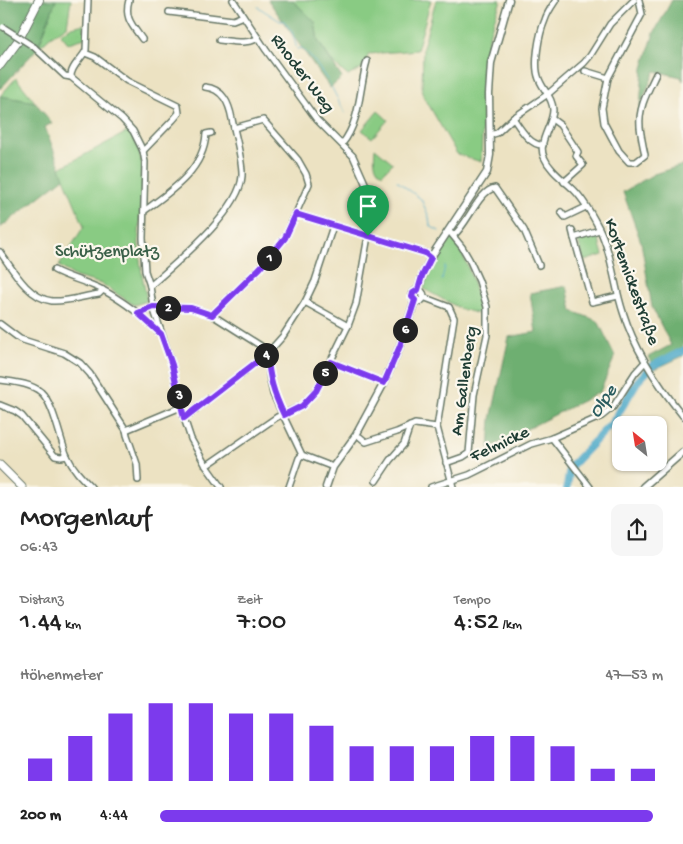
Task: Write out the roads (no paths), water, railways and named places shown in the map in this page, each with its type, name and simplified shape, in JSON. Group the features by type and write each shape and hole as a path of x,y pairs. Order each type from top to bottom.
{"main road":[{"path":"0,65 18,41 39,0"},
{"path":"0,465 22,486"}],"street":[{"path":"71,78 71,71 85,53 88,0"},
{"path":"129,0 126,10 127,16 142,39"},
{"name":"Rhoder Weg","path":"206,466 277,417 302,406 316,391 348,326 359,295 368,236 370,204 365,183 354,159 342,144 317,120 233,0"},
{"path":"452,233 487,172 490,155 489,94 491,63 509,0"},
{"path":"513,118 532,142 543,145 552,119 553,105 538,76 538,47 545,19 556,0"},
{"path":"490,135 497,133 513,118 548,94 590,56 610,24 635,0 642,8 642,14 608,78 602,108 604,123 625,159 630,162 636,162 645,155 640,122 644,100 656,74"},
{"path":"169,12 234,20 243,16"},
{"path":"3,27 34,47 65,76 71,78 122,119 136,136 143,151 145,162 145,270 150,286 153,307 172,365 181,407 193,445 221,486"},
{"path":"219,40 254,41 258,38"},
{"path":"85,53 95,57 127,81 178,106 179,113 143,151"},
{"path":"342,144 356,117 367,61"},
{"path":"585,72 608,78"},
{"path":"150,286 198,244 235,199 240,188 243,175 234,128 226,100 214,88 205,87"},
{"path":"552,119 560,125 578,152 576,156 583,165 564,182"},
{"path":"212,315 260,268 285,238 309,184 298,160 263,120 234,128"},
{"path":"144,211 173,190 193,170 205,144 206,134 211,133"},
{"name":"Kortemickestraße","path":"543,145 544,157 564,182 575,191 599,230 606,246 628,328 651,373 683,416"},
{"path":"326,486 333,467 356,435 384,383 400,346 415,300 412,297 413,293 418,290 422,276 431,258 491,188 494,188 502,197 524,230 539,266"},
{"name":"Kortemickestraße","path":"561,212 565,217 586,207"},
{"path":"296,214 425,253 431,258"},
{"path":"184,418 267,354 284,336 305,302 315,281 333,226"},
{"path":"572,230 592,302 618,296"},
{"path":"574,238 599,230"},
{"name":"Am Gallenberg","path":"446,463 469,453 474,395 487,335 487,307 484,294 466,253 452,233"},
{"path":"0,252 17,277 39,297 54,301 99,294 103,290"},
{"path":"54,270 68,278 103,290 138,313 161,334"},
{"path":"418,290 422,292 423,297 448,307 454,318 437,427 452,483"},
{"path":"415,300 421,300 423,297"},
{"path":"305,302 348,326"},
{"path":"138,313 153,307 191,308 212,315 254,340 267,354 273,394 302,455 333,467"},
{"path":"0,324 20,339 64,353 80,363 90,374 126,430 126,435 137,464 138,480"},
{"path":"331,362 384,383"},
{"name":"Felmicke","path":"431,486 452,483 531,444 552,438 596,419 613,407 635,373 646,364"},
{"path":"0,380 29,386 41,392 49,406 67,456 78,475 91,486"},
{"path":"0,405 22,416 55,456 61,458 67,456"},
{"path":"126,430 181,407"},
{"path":"360,437 366,442 372,441 415,424 437,427"},
{"path":"376,480 404,444 410,425"},
{"path":"552,438 590,486"},
{"path":"643,486 683,452"},
{"path":"289,486 299,458 302,455"}],"waterway":[{"path":"258,7 280,21 284,21 292,32 297,49 302,48 315,62 330,84 330,87"},
{"path":"332,88 345,113"},
{"path":"397,181 421,199 429,217 430,226 439,231"},
{"path":"442,280 445,266"},
{"name":"Olpe","path":"567,487 570,467 613,422 637,382 652,366 683,351"}],"park label":[{"name":"Schützenplatz","path":"107,252"}]}
